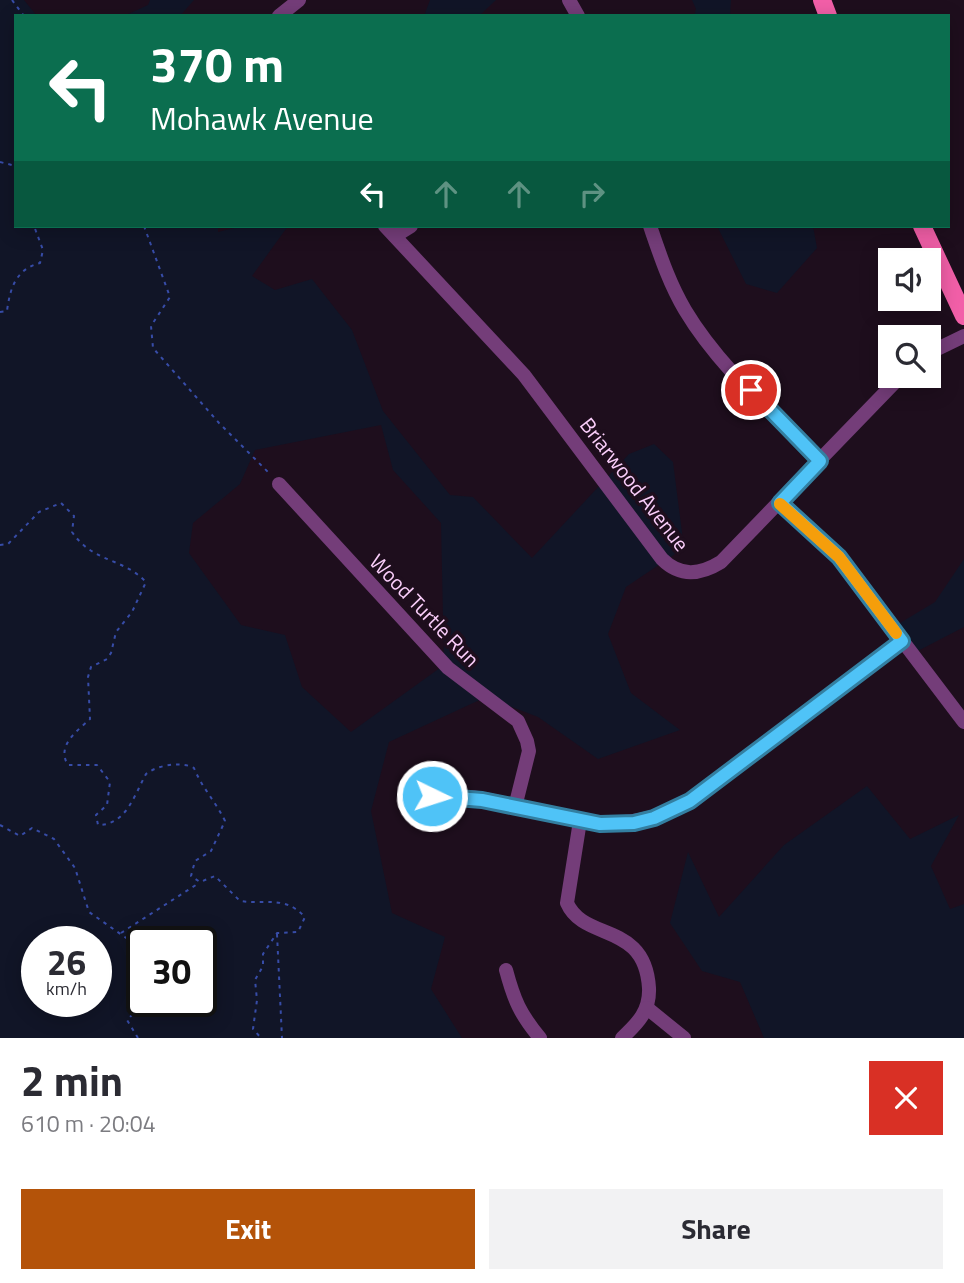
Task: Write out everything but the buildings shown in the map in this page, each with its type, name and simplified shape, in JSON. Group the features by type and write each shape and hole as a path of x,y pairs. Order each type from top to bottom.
{"main road":[{"path":"923,228 964,316"}],"street":[{"path":"282,14 299,0"},
{"path":"651,228 672,285 699,331 724,363 820,461"},
{"name":"Briarwood Avenue","path":"390,231 524,375 662,559 673,568 691,573 710,569 721,562 890,388"},
{"path":"941,347 964,336"},
{"name":"Wood Turtle Run","path":"279,484 448,668 517,721 523,730 528,751 515,807"},
{"path":"780,503 839,557 964,722"},
{"path":"412,800 432,796 457,797 600,824 634,823 654,818 681,806 902,641"},
{"path":"580,821 567,903 575,916 625,940 641,957 648,977 647,1008 636,1026 622,1038"},
{"path":"506,970 514,1001 540,1038"},
{"path":"647,1008 684,1038"}],"path":[{"path":"0,312 7,310 11,283 27,266 40,262 43,250 35,228"},
{"path":"145,228 170,297 151,326 153,348 219,423 279,484"},
{"path":"0,545 8,544 40,512 61,503 74,516 72,532 82,546 122,565 146,582 132,612 116,632 111,653 107,659 91,667 88,677 90,719 66,743 64,759 68,765 97,765 110,782 107,805 96,815 98,825 114,824 122,817 146,774 152,770 186,764 194,768 201,785 225,821 218,830 211,851 195,861 191,876 200,882"},
{"path":"0,825 20,836 32,828 54,839 75,868 89,912 126,937"},
{"path":"121,933 200,882 215,876 240,901 270,901 293,905 305,917 298,932 277,933"},
{"path":"261,1038 254,1029 257,1000 255,981 263,966 262,954 277,933"},
{"path":"277,933 282,1038"},
{"path":"130,1017 127,1020 138,1038"}],"shaded area":[{"path":"0,0 24,0 35,14 14,14 14,228 218,228 218,232 234,228 287,228 252,276 275,290 312,279 352,330 383,411 450,495 473,497 532,558 629,454 654,444 673,462 684,548 626,587 608,634 631,693 680,730 598,759 538,717 486,697 389,742 371,811 392,913 445,937 431,989 462,1038 0,1038","holes":["381,425 393,470 441,523 444,665 351,732 302,687 285,635 241,625 189,553 193,523 240,484 255,450"]},
{"path":"150,0 194,0 182,14 128,14 148,5"},
{"path":"430,0 496,0 481,14 425,14"},
{"path":"692,0 731,0 730,14 695,14 696,9"},
{"path":"718,228 813,228 817,248 777,293 746,284"},
{"path":"964,559 964,627 910,655 890,629 935,602"},
{"path":"867,786 910,839 959,815 931,866 950,909 964,904 964,1038 764,1038 740,982 702,971 670,923 688,852 719,917 784,845"}],"slow traffic":[{"path":"780,504 839,557 896,633"}],"route":[{"path":"432,796 482,800 588,823 617,825 654,818 690,801 902,641 839,557 780,503 820,461 751,390"}]}
